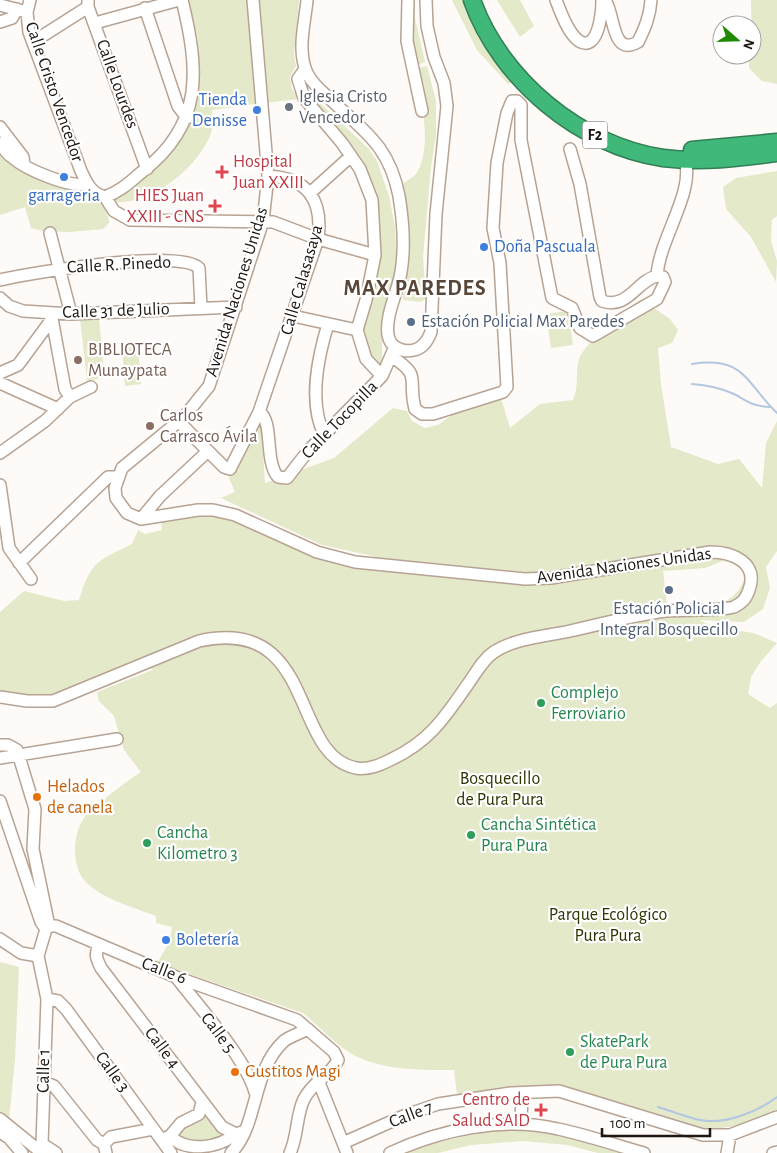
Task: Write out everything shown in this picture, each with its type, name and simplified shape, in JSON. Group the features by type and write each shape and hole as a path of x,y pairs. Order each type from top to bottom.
{"highway":[{"name":"F2","path":"472,0 483,25 508,64 558,112 596,136 646,155 685,160 716,160 777,153"},
{"name":"F2","path":"479,0 500,40 526,74 562,106 599,130 631,143 665,150 719,148 777,142"}],"street":[{"name":"Calle Cristo Vencedor","path":"30,0 22,10 87,184"},
{"path":"95,23 145,8 181,0 189,32 193,73 193,90 187,118 176,140 147,168 113,194 105,197"},
{"name":"Avenida Naciones Unidas","path":"19,562 108,477 117,477 128,463 179,422 201,398 208,386 236,307 263,221 268,176 253,0"},
{"path":"307,0 302,51 305,69 318,87 371,136 383,152 393,175 399,197 403,252 401,270 388,328 388,337 392,351 412,372 415,409 422,414 443,411 503,392 507,387 500,263 494,236 494,211 499,155 507,113 512,101 517,101 520,105 521,140 552,298 572,308 580,328 587,335 593,336 657,299 665,282 663,277 657,276 621,300 608,303 602,301 580,184 570,149"},
{"path":"408,0 407,41 422,111"},
{"path":"392,351 406,352 416,350 428,338 432,325 435,222 447,106 444,83 434,57 427,26 426,0"},
{"path":"556,0 566,23 579,40 585,42 589,42 595,35 603,15 603,0"},
{"path":"603,0 611,14 615,35 620,44 627,46 638,42 650,15 651,0"},
{"path":"33,42 88,3"},
{"name":"Calle Lourdes","path":"88,3 147,168"},
{"path":"0,5 22,10"},
{"path":"145,8 178,106 187,118"},
{"path":"0,22 12,18 22,10"},
{"path":"305,69 298,79 304,98 360,168 372,200 375,256 366,300 357,330 366,358 382,376"},
{"path":"0,127 23,157 24,165"},
{"path":"0,143 12,158 24,165 59,180 76,184 87,184 94,192 105,197 114,211 130,220 273,222 318,239 375,256"},
{"path":"268,176 285,178 310,192 351,156"},
{"path":"657,276 658,262 688,176 685,160"},
{"name":"Calle Calasasaya","path":"208,451 224,467 230,469 260,412 318,239 320,217 310,192"},
{"path":"50,233 70,314"},
{"name":"Calle R. Pinedo","path":"0,280 58,269 170,261 193,264 198,268 201,308"},
{"name":"Calle 31 de Julio","path":"0,298 17,310 51,316 236,307"},
{"path":"0,373 18,364 51,316"},
{"path":"51,316 65,389 70,397"},
{"path":"293,316 357,330"},
{"path":"324,434 320,425 317,386 322,343 328,324"},
{"name":"Calle Tocopilla","path":"260,412 266,421 269,453 276,474 282,479 287,478 308,451 382,376 392,351"},
{"path":"0,383 58,409"},
{"path":"0,453 29,433 70,397 91,388"},
{"path":"117,477 115,488 120,506 127,513 140,519 160,496 208,451 179,422"},
{"path":"0,485 9,548 30,579"},
{"name":"Avenida Naciones Unidas","path":"0,698 54,701 173,650 199,641 215,638 244,639 265,648 287,672 323,743 334,757 345,764 368,769 409,751 428,737 440,724 486,659 501,648 530,639 651,613 734,607 742,603 751,586 752,576 746,563 726,553 710,552 551,578 513,579 344,560 317,552 235,515 213,510 198,510 140,519"},
{"path":"0,758 118,739"},
{"path":"0,745 13,747 19,755 35,809 33,849 47,928 38,956 47,998"},
{"path":"0,801 41,922 47,928"},
{"name":"Calle 6","path":"47,928 65,928 99,946 176,977 290,1017 308,1029 334,1052 338,1060 335,1066 318,1080"},
{"path":"5,943 21,952 38,956"},
{"name":"Calle 4","path":"99,946 96,958 101,968 202,1102 222,1128 241,1132"},
{"name":"Calle 5","path":"176,977 242,1064 252,1080 255,1092"},
{"name":"Calle 1","path":"41,1148 47,998"},
{"name":"Calle 3","path":"47,998 58,1001 66,1009 161,1134 171,1153"},
{"path":"231,1153 263,1073 284,1041 308,1029"},
{"path":"290,1153 302,1102 311,1086 318,1080 345,1148"},
{"path":"44,1082 54,1086 96,1140 105,1148 111,1137 161,1134 199,1114 202,1102"},
{"name":"Calle 7","path":"345,1148 406,1115 438,1104 517,1093 559,1091 703,1135 730,1135"},
{"path":"517,1093 522,1123"},
{"path":"727,1153 730,1135 777,1116"},
{"path":"0,1119 41,1148 56,1153"},
{"path":"390,1153 423,1139 443,1134 495,1125 522,1123 557,1128 644,1153"},
{"path":"0,1132 9,1138 22,1153"},
{"path":"161,1134 188,1148 209,1149 223,1145 241,1132"},
{"path":"772,1153 777,1152"}],"green space":[{"path":"185,0 249,0 255,104 212,110 211,133 205,146 185,171 158,190 144,197 115,202 119,194 165,159 184,134 190,119 195,104 199,55 197,35"},
{"path":"259,0 299,0 294,55 296,66 290,77 292,89 299,99 265,103"},
{"path":"406,0 415,0 415,18 425,62 412,67"},
{"path":"452,0 465,0 513,82 508,84 477,50"},
{"path":"497,0 520,0 534,26 520,37"},
{"path":"751,0 777,0 777,84 762,81 749,68 749,65 762,65 762,15 751,15"},
{"path":"427,66 436,101 436,135 431,167 423,257 426,299 421,302 403,300 405,251 402,184 415,175 421,165 424,152 423,108 415,69"},
{"path":"305,89 368,148 377,161 389,196 395,227 397,273 382,322 382,370 366,350 361,327 375,275 365,170"},
{"path":"0,142 21,163 44,180 80,192 100,203 106,212 109,223 103,229 70,232 43,231 31,228 25,207 0,215"},
{"path":"777,171 777,216 772,220 771,241 777,261 776,282 751,237 726,209 723,187 736,178"},
{"name":"Bosquecillo de Pura Pura","path":"641,299 670,319 678,330 672,343 658,348 661,384 671,447 718,464 739,459 762,488 766,443 777,421 777,551 766,567 770,588 763,609 744,622 699,620 714,627 754,633 777,643 761,661 751,677 748,694 770,708 777,703 777,1110 736,1126 705,1130 651,1115 513,1087 457,1095 454,1070 409,1069 380,1065 366,1060 340,1046 303,1013 157,963 169,943 172,927 156,923 156,916 118,902 91,887 80,873 75,858 76,840 84,818 102,801 141,772 124,750 114,716 99,701 97,692 153,670 140,661 51,696 0,693 0,612 24,591 64,601 79,600 87,577 97,564 111,554 132,544 138,530 145,534 162,530 161,521 206,515 230,519 320,559 348,567 371,569 373,556 322,545 221,498 235,492 229,478 261,420 265,483 334,458 393,408 407,411 412,421 425,428 438,425 456,412 501,398 510,428 540,404 573,400 581,355 592,340 617,317","holes":["723,561 739,567 745,576 742,585 735,595 724,602 667,605 663,571 705,568"]},
{"path":"568,311 573,345 551,348 546,314"},
{"path":"99,318 104,371 98,379 87,381 80,319"},
{"path":"138,346 141,384 125,386 122,347"},
{"path":"0,962 19,967 15,1059 9,1120 0,1113"},
{"path":"204,1114 222,1135 219,1140 204,1144 179,1138 181,1132"},
{"path":"500,1129 560,1134 631,1153 598,1153 567,1145 523,1141 471,1145 438,1153 405,1153 417,1147"}],"waterway":[{"path":"692,364 723,364 734,368 750,382 777,413"},
{"path":"692,384 719,388 755,405 770,407"},
{"path":"658,1107 700,1120 720,1121 760,1108 777,1097"}],"place":[{"name":"Iglesia Cristo Vencedor","path":"289,107"},
{"name":"Tienda Denisse","path":"257,110"},
{"name":"Hospital Juan XXIII","path":"222,172"},
{"name":"garrageria","path":"64,177"},
{"name":"HIES Juan XXIII - CNS","path":"215,206"},
{"name":"Doña Pascuala","path":"484,247"},
{"name":"Estación Policial Max Paredes","path":"411,322"},
{"name":"BIBLIOTECA Munaypata","path":"78,360"},
{"name":"Carlos Carrasco Ávila","path":"150,426"},
{"name":"Estación Policial Integral Bosquecillo","path":"669,590"},
{"name":"Complejo Ferroviario","path":"541,703"},
{"name":"Helados de canela","path":"37,797"},
{"name":"Cancha Sintética Pura Pura","path":"471,835"},
{"name":"Cancha Kilometro 3","path":"147,843"},
{"name":"Boletería","path":"166,940"},
{"name":"SkatePark de Pura Pura","path":"570,1052"},
{"name":"Gustitos Magi","path":"235,1072"},
{"name":"Centro de Salud SAID","path":"541,1110"}],"district":[{"name":"MAX PAREDES","path":"415,288"}],"park label":[{"name":"Parque Ecológico Pura Pura","path":"608,925"}]}
